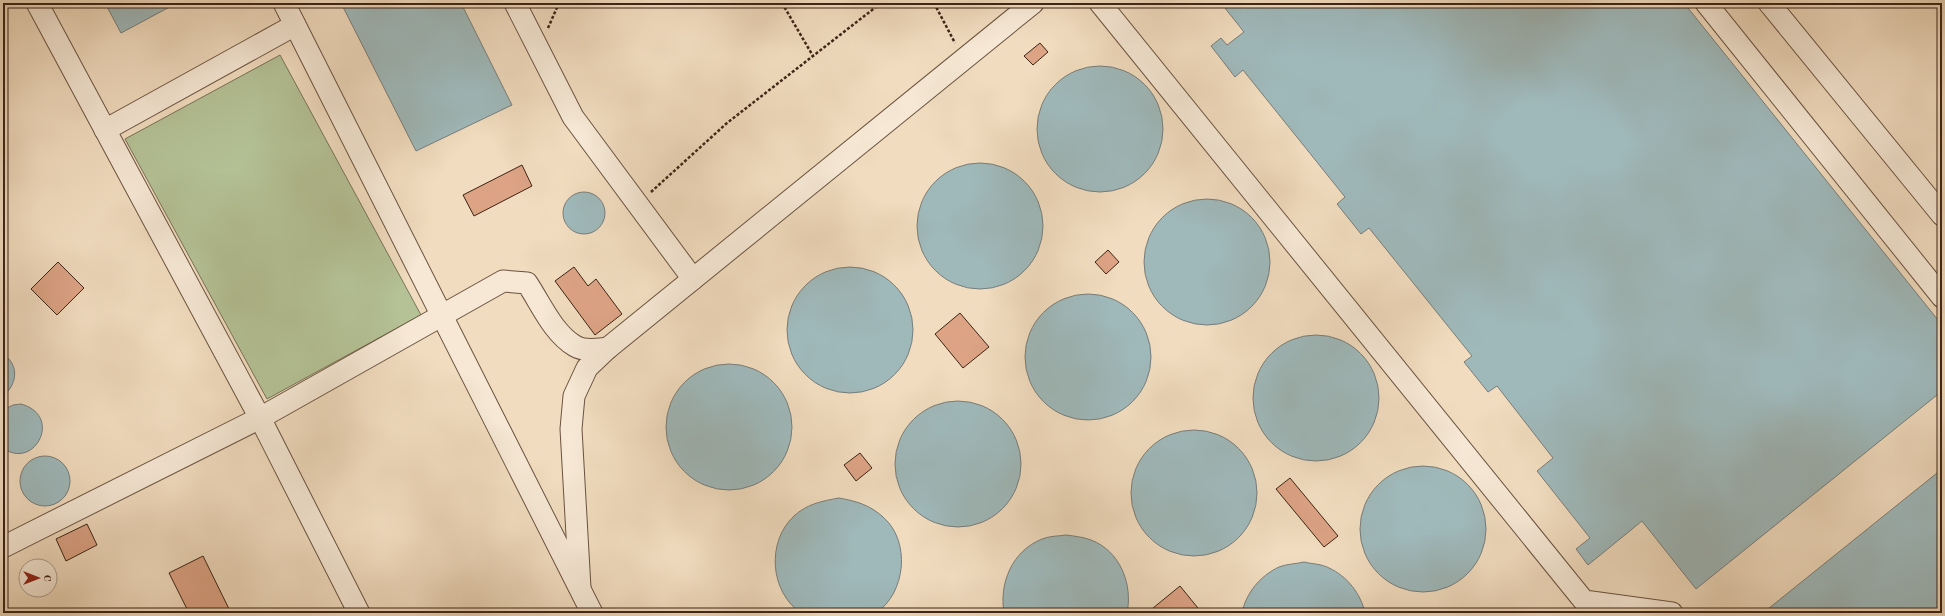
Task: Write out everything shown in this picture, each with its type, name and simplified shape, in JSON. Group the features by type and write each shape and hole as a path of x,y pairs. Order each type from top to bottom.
{"lane":[{"path":"37,3 260,418 359,613"},
{"path":"284,3 592,613"},
{"path":"515,3 573,117 693,279"},
{"path":"580,588 571,429 574,396 587,368 608,348 1033,3"},
{"path":"1100,3 1584,601 1672,613"},
{"path":"1706,3 1942,298"},
{"path":"1769,3 1942,215"},
{"path":"105,130 295,25"},
{"path":"3,547 260,418 503,281 528,283 557,330 576,347 592,350 608,348"}],"path":[{"path":"782,3 813,56"},
{"path":"637,204 727,123 881,3"},
{"path":"934,3 964,59"}],"green space":[{"path":"280,55 421,315 267,399 125,139"}],"water":[{"path":"105,3 177,3 121,33"},
{"path":"341,3 461,3 512,105 416,151"},
{"path":"1221,3 1684,3 1942,325 1942,391 1696,589 1642,521 1588,565 1576,549 1590,538 1537,471 1553,458 1497,386 1488,392 1464,362 1472,356 1369,228 1361,234 1337,204 1345,197 1243,70 1235,77 1211,46 1221,38 1227,45 1244,32"},
{"path":"1094,66 1106,66 1124,70 1145,84 1159,105 1163,129 1159,153 1145,174 1124,188 1106,192 1094,192 1076,188 1055,174 1041,153 1037,135 1037,123 1041,105 1055,84 1076,70"},
{"path":"974,163 986,163 1004,167 1025,181 1039,202 1043,226 1039,250 1025,271 1004,285 986,289 974,289 956,285 935,271 921,250 917,232 917,220 921,202 935,181 956,167"},
{"path":"580,192 588,192 596,195 602,201 605,213 602,225 596,231 588,234 580,234 572,231 566,225 563,217 563,209 566,201 572,195"},
{"path":"1201,199 1213,199 1231,203 1252,217 1266,238 1270,262 1266,286 1252,307 1231,321 1213,325 1201,325 1183,321 1162,307 1148,286 1144,268 1144,256 1148,238 1162,217 1183,203"},
{"path":"844,267 856,267 874,271 895,285 909,306 913,330 909,354 895,375 874,389 856,393 844,393 826,389 805,375 791,354 787,336 787,324 791,306 805,285 826,271"},
{"path":"1082,294 1094,294 1112,298 1133,312 1147,333 1151,357 1147,381 1133,402 1112,416 1094,420 1082,420 1064,416 1043,402 1029,381 1025,363 1025,351 1029,333 1043,312 1064,298"},
{"path":"1310,335 1322,335 1340,339 1361,353 1375,374 1379,398 1375,422 1361,443 1340,457 1322,461 1310,461 1292,457 1271,443 1257,422 1253,404 1253,392 1257,374 1271,353 1292,339"},
{"path":"3,354 12,364 15,375 14,381 3,396"},
{"path":"723,364 735,364 753,368 774,382 788,403 792,427 788,451 774,472 753,486 735,490 723,490 705,486 684,472 670,451 666,433 666,421 670,403 684,382 705,368"},
{"path":"952,401 964,401 982,405 1003,419 1017,440 1021,464 1017,488 1003,509 982,523 964,527 952,527 934,523 913,509 899,488 895,470 895,458 899,440 913,419 934,405"},
{"path":"21,404 34,410 41,419 42,429 40,439 34,447 25,453 14,453 3,448 3,410 13,405"},
{"path":"1188,430 1200,430 1218,434 1239,448 1253,469 1257,493 1253,517 1239,538 1218,552 1200,556 1188,556 1170,552 1149,538 1135,517 1131,499 1131,487 1135,469 1149,448 1170,434"},
{"path":"45,456 59,460 66,467 70,481 66,495 59,502 45,506 31,502 24,495 20,481 24,467 31,460"},
{"path":"1417,466 1429,466 1447,470 1468,484 1482,505 1486,529 1482,553 1468,574 1447,588 1429,592 1417,592 1399,588 1378,574 1364,553 1360,535 1360,523 1364,505 1378,484 1399,470"},
{"path":"1942,469 1942,613 1763,613"},
{"path":"839,498 857,502 868,507 883,517 892,527 898,539 901,553 899,580 894,593 886,604 876,613 801,613 791,604 783,593 778,580 775,566 779,539 785,527 799,512 815,504"},
{"path":"1066,535 1091,540 1101,545 1117,560 1126,580 1128,591 1127,613 1004,613 1003,602 1006,580 1015,560 1032,544 1042,539"},
{"path":"1304,562 1326,567 1336,571 1342,576 1357,593 1365,613 1242,613 1250,592 1266,575 1279,567"}],"building":[{"path":"1040,43 1048,52 1033,65 1024,56"},
{"path":"522,165 532,186 474,216 463,195"},
{"path":"1108,250 1119,262 1106,274 1095,262"},
{"path":"58,262 84,288 57,315 31,289"},
{"path":"574,267 588,286 596,279 622,314 595,335 555,281"},
{"path":"960,313 989,347 963,368 935,334"},
{"path":"860,453 872,468 856,481 844,465"},
{"path":"1290,478 1338,536 1324,547 1276,489"},
{"path":"87,524 97,545 66,561 56,539"},
{"path":"203,556 231,613 189,613 169,573"},
{"path":"1180,586 1202,613 1147,613"}]}
